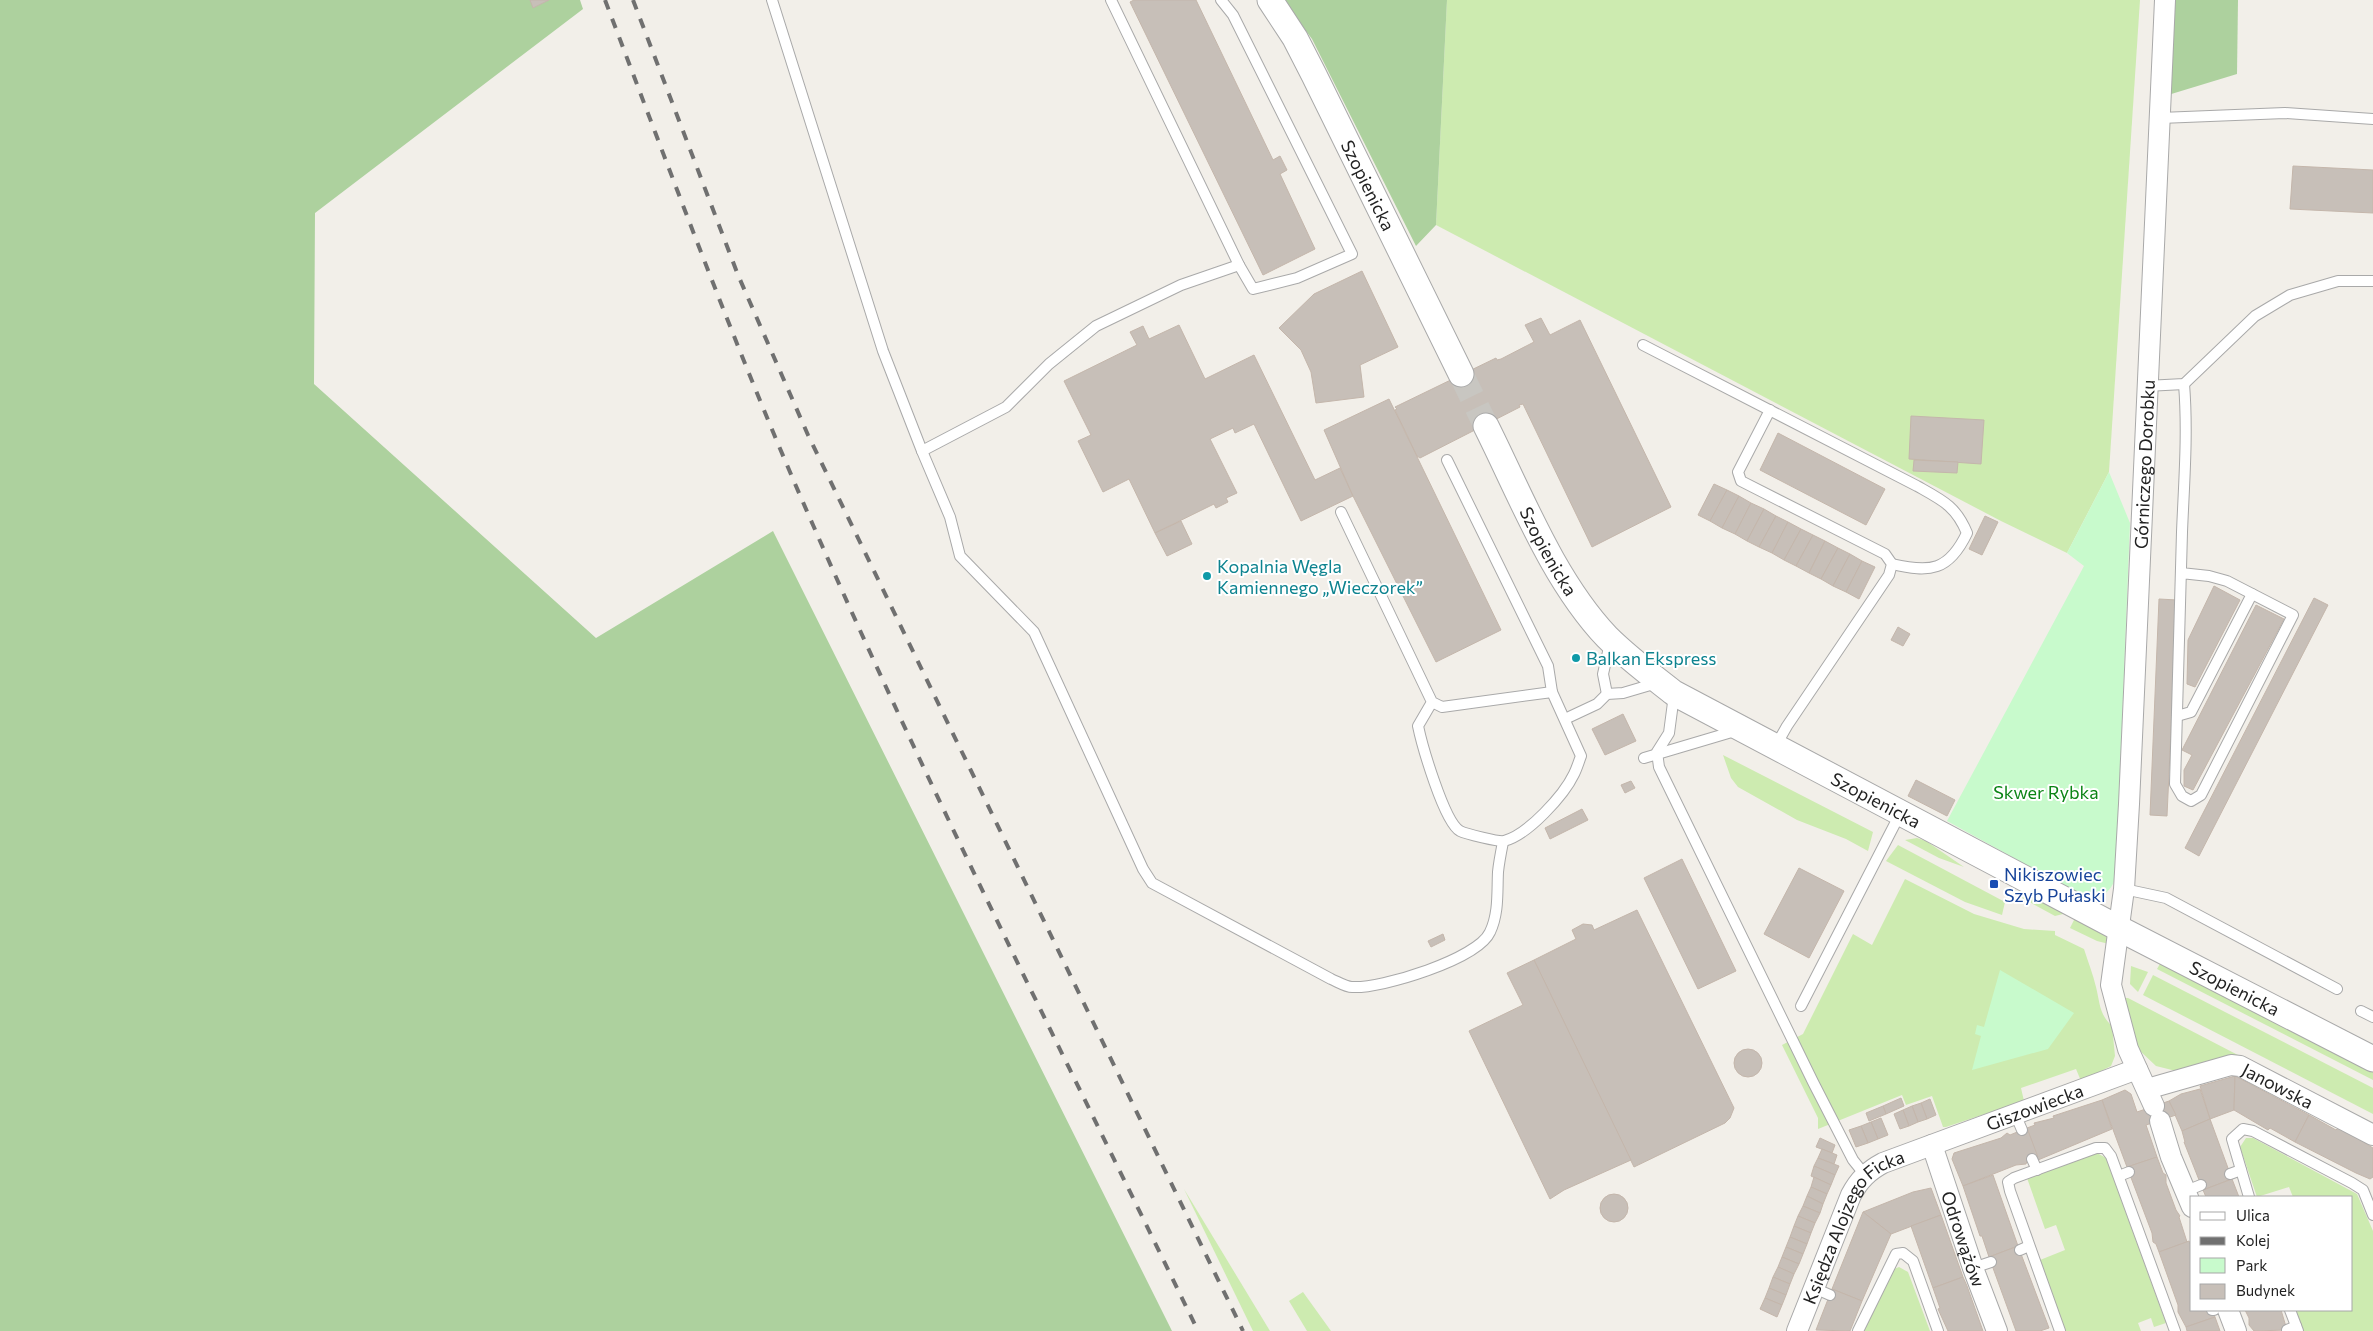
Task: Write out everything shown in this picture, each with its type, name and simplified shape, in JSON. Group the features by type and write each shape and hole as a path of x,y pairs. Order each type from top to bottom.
{"street":[{"name":"Szopienicka","path":"1270,0 1295,38 1314,75 1461,374"},
{"name":"Górniczego Dorobku","path":"2165,0 2124,889 2112,984 2128,1049 2154,1105 2167,1158 2193,1194"},
{"name":"Szopienicka","path":"1486,426 1561,573 1582,606 1611,640 1668,688 1741,730 1901,812 2120,929 2373,1059"},
{"name":"Janowska","path":"2154,1105 2231,1065 2248,1068 2316,1112 2373,1135"},
{"name":"Giszowiecka","path":"1932,1145 2019,1123 2137,1070"},
{"name":"Księdza Alojzego Ficka","path":"1797,1331 1822,1291 1851,1195 1857,1184 1865,1175 1883,1163 1932,1145"},
{"name":"Odrowążów","path":"1932,1145 1997,1331"},
{"path":"2228,1311 2236,1331"}],"lane":[{"path":"772,0 882,350 950,516 960,556 1034,632 1143,870 1152,883 1351,988 1379,984 1423,973 1475,947 1490,934 1496,916 1498,869 1502,842"},
{"path":"1110,0 1239,265 1253,289 1296,278 1352,254 1232,15 1221,0"},
{"path":"2160,118 2255,113 2373,118"},
{"path":"922,451 1006,407 1049,364 1096,326 1181,285 1239,265"},
{"path":"2146,386 2184,384 2255,316 2290,295 2338,281 2373,281"},
{"path":"1643,345 1770,410 1917,486 1949,504 1960,517 1967,533 1959,550 1950,561 1931,570 1913,569 1892,564 1885,554 1740,480 1738,472 1770,410"},
{"path":"2181,573 2227,581 2293,615 2201,795 2191,800 2182,796 2176,784 2181,573 2187,419 2184,384"},
{"path":"1432,702 1418,726 1424,750 1449,816 1459,830 1502,842 1522,833 1560,796 1574,774 1581,756 1552,692 1548,666 1447,460"},
{"path":"1341,512 1432,702 1442,707 1552,692"},
{"path":"1775,747 1787,726 1889,575 1892,564"},
{"path":"2177,716 2191,712 2252,594"},
{"path":"1608,694 1603,674 1611,640"},
{"path":"1564,719 1598,704 1608,694 1668,688 1669,733 1657,752 1659,767 1813,1082 1853,1160 1865,1175"},
{"path":"1644,758 1657,752 1741,730"},
{"path":"1800,1006 1901,812"},
{"path":"2124,889 2166,898 2337,989"},
{"path":"2361,1011 2373,1017"},
{"path":"2249,1196 2232,1139 2243,1129 2253,1131 2297,1149 2363,1190 2373,1215"},
{"path":"2060,1331 2025,1248 2008,1182 2014,1178 2096,1148 2105,1148 2111,1156 2174,1328 2184,1321"},
{"path":"2032,1159 2037,1170"},
{"path":"2230,1174 2241,1170"},
{"path":"2119,1176 2129,1172"},
{"path":"1858,1331 1864,1309 1896,1254 1903,1253 1913,1261 1930,1295 1938,1331"},
{"path":"2290,1311 2294,1329"}],"green space":[{"path":"0,0 580,0 583,9 315,213 314,384 596,638 773,531 1172,1331 0,1331"},
{"path":"1283,0 1447,0 1436,225 1416,246 1312,39"},
{"path":"1447,0 2140,0 2109,472 2067,553 2001,521 1436,225"},
{"path":"2173,0 2238,0 2237,74 2168,95"},
{"name":"Skwer Rybka","path":"2109,472 2130,523 2116,874 2108,891 2092,897 2079,894 1947,821 2084,566 2067,553"},
{"path":"1723,755 1873,832 1868,851 1846,839 1797,820 1738,787 1731,778"},
{"path":"1917,838 1926,841 1964,867 1939,858 1905,840"},
{"path":"1898,845 2005,902 2002,915 1965,902 1886,861"},
{"path":"1905,879 1974,914 2024,929 2055,931 2055,935 2084,949 2102,1013 2112,1026 2115,1056 2111,1066 2081,1081 2076,1069 2021,1088 2024,1101 1946,1127 1943,1127 1932,1096 1906,1105 1902,1095 1818,1129 1818,1118 1782,1045 1803,1034 1853,934 1872,945"},
{"path":"2011,892 2046,900 2065,910 2063,914 2055,916"},
{"path":"2076,916 2107,936 2109,944 2097,941 2070,928"},
{"path":"2162,960 2373,1070 2373,1080 2157,969"},
{"path":"2131,966 2148,972 2138,992 2130,984"},
{"path":"2000,970 2074,1013 2048,1049 1972,1070 1981,1036 1975,1034 1977,1025 1984,1027"},
{"path":"2153,975 2373,1088 2373,1114 2143,995"},
{"path":"2125,998 2373,1125 2246,1062 2176,1071 2156,1066 2138,1049"},
{"path":"2246,1138 2253,1138 2357,1194 2373,1231 2373,1331 2303,1331 2296,1311 2353,1311 2353,1196 2293,1196 2289,1187 2257,1196 2240,1147"},
{"path":"2097,1153 2106,1158 2166,1323 2154,1327 2151,1318 2138,1323 2141,1331 2065,1331 2040,1260 2065,1250 2056,1225 2045,1229 2027,1178"},
{"path":"1184,1189 1270,1331 1253,1331"},
{"path":"1899,1267 1908,1272 1930,1331 1864,1331 1894,1269"},
{"path":"1303,1292 1331,1331 1307,1331 1289,1301"}],"building":[{"path":"530,0 549,0 533,8"},
{"path":"1134,0 1196,0 1273,160 1280,156 1287,170 1280,174 1315,249 1263,275 1130,2"},
{"path":"2293,166 2373,170 2373,213 2290,209"},
{"path":"1362,271 1398,347 1360,365 1364,397 1316,403 1311,372 1301,350 1279,328 1314,294"},
{"path":"1541,318 1550,335 1580,320 1671,507 1592,547 1523,404 1420,458 1417,456 1395,410 1397,409 1395,407 1496,358 1497,360 1501,359 1534,342 1525,325"},
{"path":"1179,325 1205,379 1254,355 1315,480 1340,468 1353,496 1301,521 1254,424 1235,433 1233,428 1210,439 1237,493 1226,498 1228,502 1216,508 1214,504 1155,533 1129,479 1103,492 1078,441 1091,435 1064,381 1137,345 1130,332 1143,326 1149,339"},
{"path":"1389,399 1501,630 1436,662 1353,496 1324,430"},
{"path":"1911,416 1984,420 1981,464 1909,459"},
{"path":"1778,433 1885,489 1866,525 1760,470"},
{"path":"1914,460 1958,462 1957,473 1913,471"},
{"path":"1714,484 1727,490 1710,521 1698,515"},
{"path":"1727,490 1739,496 1722,528 1710,521"},
{"path":"1739,496 1751,503 1735,534 1722,528"},
{"path":"1751,503 1764,509 1747,541 1735,534"},
{"path":"1764,509 1776,516 1759,547 1747,541"},
{"path":"1776,516 1788,522 1772,553 1759,547"},
{"path":"1985,516 1998,522 1982,555 1969,549"},
{"path":"1181,521 1192,544 1167,556 1155,533"},
{"path":"1788,522 1801,529 1784,560 1772,553"},
{"path":"1801,529 1813,535 1796,566 1784,560"},
{"path":"1813,535 1825,541 1809,573 1796,566"},
{"path":"1825,541 1838,548 1821,579 1809,573"},
{"path":"1838,548 1850,554 1833,586 1821,579"},
{"path":"1850,554 1862,561 1846,592 1833,586"},
{"path":"1862,561 1875,567 1859,599 1846,592"},
{"path":"2214,586 2240,600 2195,687 2187,684 2188,640"},
{"path":"2314,598 2328,605 2199,856 2185,848"},
{"path":"2159,599 2177,600 2167,816 2150,815"},
{"path":"2256,605 2284,619 2193,790 2184,786 2184,770 2192,755 2182,750"},
{"path":"1898,627 1910,634 1903,646 1891,640"},
{"path":"1623,714 1636,741 1605,755 1592,729"},
{"path":"1916,780 1955,800 1947,816 1908,796"},
{"path":"1631,781 1635,788 1625,793 1621,785"},
{"path":"1582,809 1588,820 1550,839 1545,828"},
{"path":"1682,859 1736,971 1698,989 1644,878"},
{"path":"1799,868 1844,891 1809,958 1764,934"},
{"path":"1637,910 1734,1108 1730,1118 1725,1123 1634,1167 1534,960 1576,939 1572,930 1583,924 1592,925 1594,930"},
{"path":"1443,934 1445,940 1431,947 1428,941"},
{"path":"1534,960 1631,1160 1564,1190 1550,1199 1469,1031 1523,1005 1507,973"},
{"path":"1748,1049 1758,1053 1762,1063 1758,1073 1748,1077 1738,1073 1734,1063 1738,1053"},
{"path":"2235,1076 2234,1110 2210,1119 2200,1086"},
{"path":"2235,1076 2309,1115 2295,1142 2270,1128 2268,1130 2234,1110"},
{"path":"2200,1089 2210,1119 2182,1131 2169,1101 2181,1094"},
{"path":"2125,1090 2131,1094 2137,1112 2169,1101 2176,1115 2146,1125 2157,1157 2127,1167 2102,1100"},
{"path":"1901,1098 1904,1106 1886,1114 1883,1106"},
{"path":"1930,1099 1936,1115 1927,1119 1921,1103"},
{"path":"2102,1100 2112,1129 2038,1160 2027,1128 2035,1125 2034,1123 2054,1118 2053,1116"},
{"path":"1921,1103 1927,1119 1918,1122 1912,1106"},
{"path":"1883,1106 1886,1114 1869,1121 1866,1113"},
{"path":"1912,1106 1918,1122 1909,1126 1903,1110"},
{"path":"1903,1110 1909,1126 1900,1129 1894,1114"},
{"path":"2309,1115 2336,1130 2339,1127 2373,1148 2373,1177 2370,1179 2356,1173 2295,1142"},
{"path":"1881,1118 1888,1135 1878,1139 1871,1122"},
{"path":"2210,1119 2232,1179 2203,1190 2184,1142 2182,1131"},
{"path":"1871,1122 1878,1139 1868,1143 1861,1126"},
{"path":"1861,1126 1868,1143 1856,1147 1849,1130"},
{"path":"2027,1128 2038,1157 2027,1161 2026,1164 2016,1165 1963,1186 1952,1159 1954,1153 2001,1138 2007,1133 2010,1135"},
{"path":"1820,1138 1835,1145 1832,1153 1816,1147"},
{"path":"1822,1149 1837,1155 1834,1164 1818,1158"},
{"path":"2157,1157 2163,1173 2166,1175 2166,1183 2180,1216 2187,1242 2159,1252 2156,1244 2153,1242 2152,1233 2127,1167"},
{"path":"1818,1158 1839,1166 1835,1175 1814,1166"},
{"path":"1814,1166 1835,1175 1831,1185 1811,1176"},
{"path":"1993,1175 2018,1246 1989,1257 1963,1186"},
{"path":"1814,1177 1831,1185 1827,1194 1811,1187"},
{"path":"2232,1179 2239,1196 2206,1196 2203,1190"},
{"path":"1811,1187 1827,1194 1823,1204 1807,1196"},
{"path":"1931,1188 1941,1215 1891,1234 1863,1212 1913,1192"},
{"path":"1614,1194 1624,1198 1628,1208 1624,1218 1614,1222 1604,1218 1600,1208 1604,1198"},
{"path":"1807,1196 1823,1204 1820,1213 1803,1206"},
{"path":"1803,1206 1820,1213 1815,1223 1798,1216"},
{"path":"1863,1212 1891,1234 1862,1301 1832,1289"},
{"path":"1941,1215 1963,1277 1933,1288 1911,1226"},
{"path":"1798,1216 1815,1223 1811,1233 1794,1226"},
{"path":"1794,1226 1811,1233 1807,1244 1790,1237"},
{"path":"1790,1237 1807,1244 1803,1254 1786,1247"},
{"path":"2189,1241 2190,1311 2212,1311 2215,1317 2186,1327 2178,1312 2178,1305 2159,1252"},
{"path":"2018,1246 2049,1328 2040,1331 2016,1331 1989,1257"},
{"path":"1786,1247 1803,1254 1799,1264 1782,1257"},
{"path":"1782,1257 1799,1264 1794,1274 1778,1267"},
{"path":"1778,1267 1794,1274 1790,1284 1773,1277"},
{"path":"1773,1277 1790,1284 1786,1295 1769,1288"},
{"path":"1963,1277 1983,1331 1948,1331 1938,1309 1940,1308 1933,1288"},
{"path":"1769,1288 1786,1295 1782,1305 1765,1298"},
{"path":"1832,1289 1862,1301 1850,1331 1816,1330"},
{"path":"1765,1298 1782,1305 1777,1317 1760,1309"},
{"path":"2246,1311 2281,1311 2287,1330 2254,1331 2249,1325 2249,1318"},
{"path":"2215,1317 2220,1331 2187,1331 2186,1327"}],"tunnel":[{"path":"1461,374 1486,426"}],"railway":[{"path":"605,0 731,330 858,627 1001,930 1198,1331"},
{"path":"633,0 738,275 808,435 1243,1331"}],"place":[{"name":"Kopalnia Węgla Kamiennego „Wieczorek”","path":"1207,576"},
{"name":"Balkan Ekspress","path":"1576,658"},
{"name":"Nikiszowiec Szyb Pułaski","path":"1994,884"}]}
